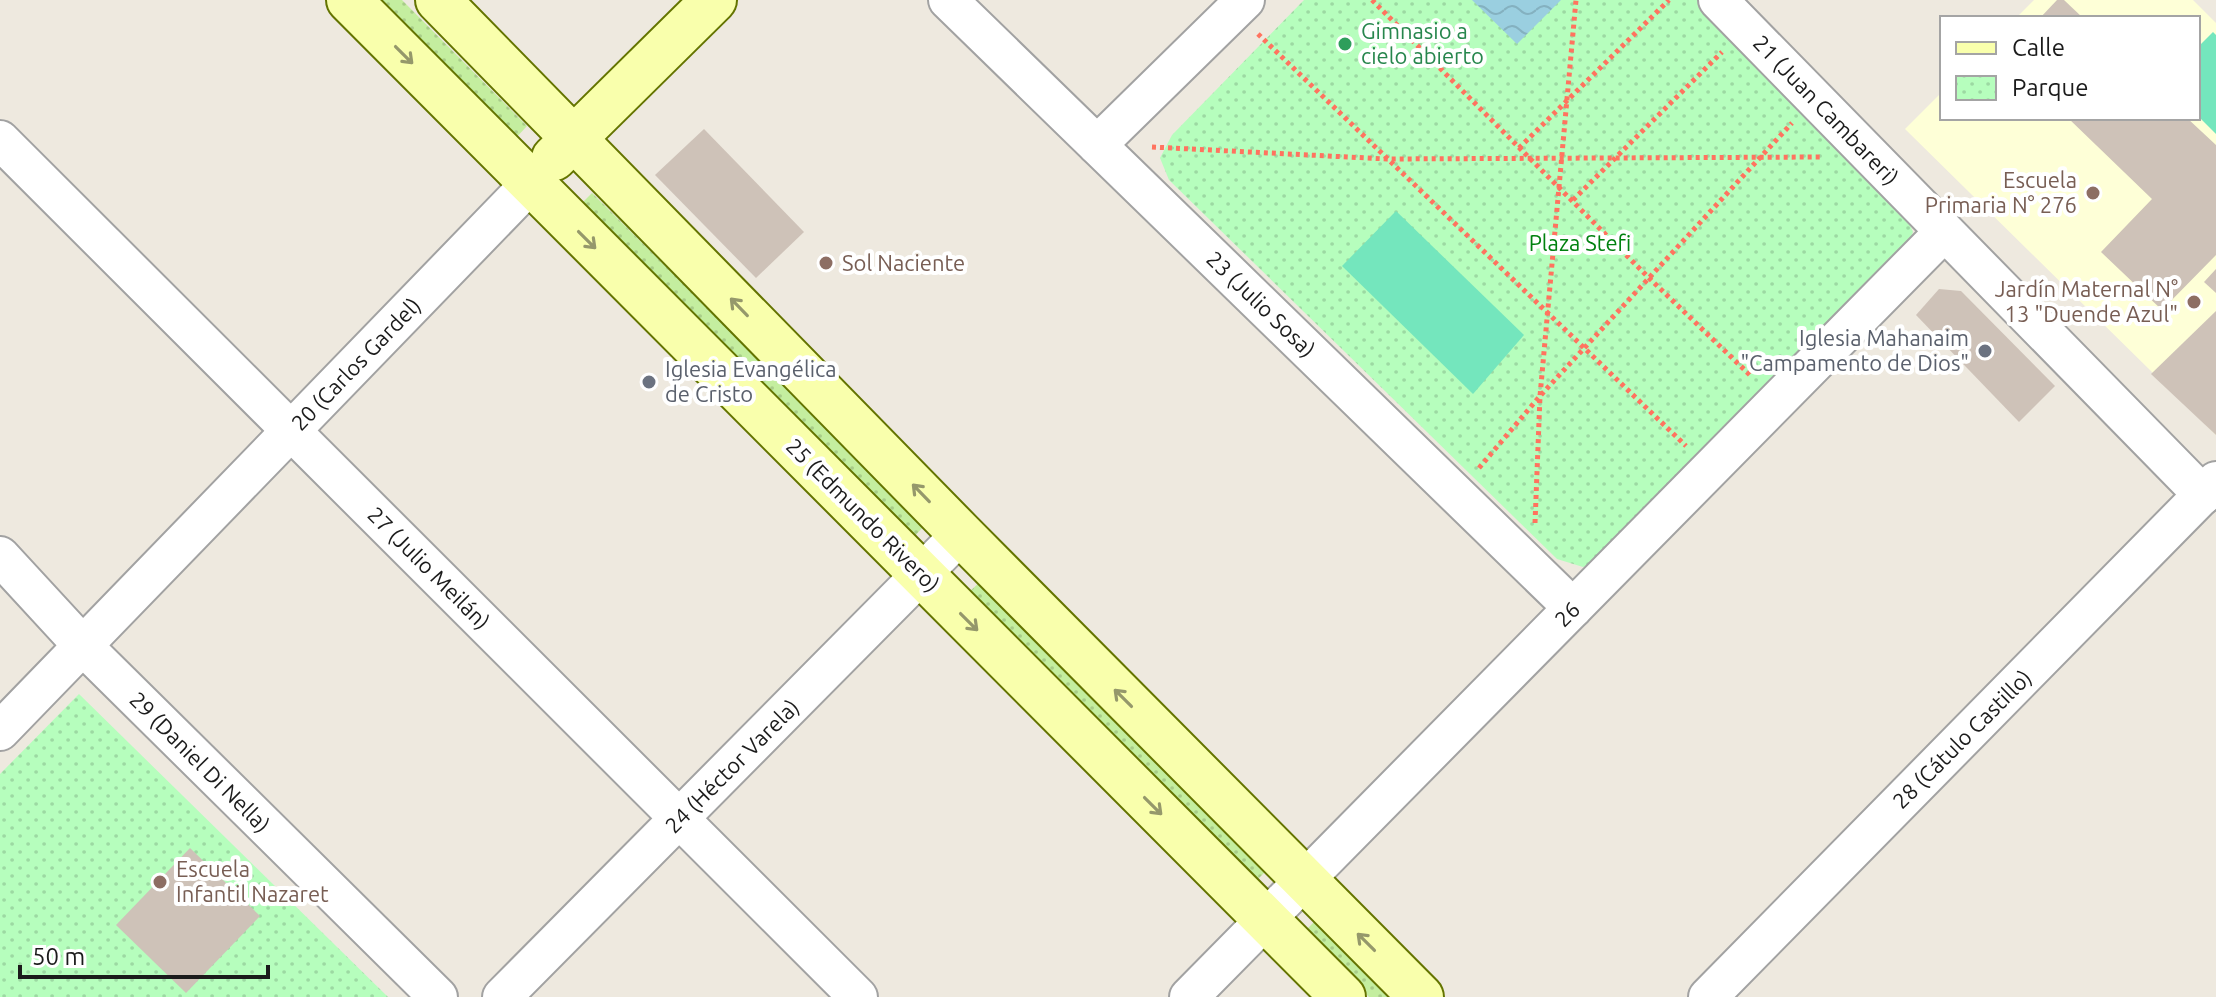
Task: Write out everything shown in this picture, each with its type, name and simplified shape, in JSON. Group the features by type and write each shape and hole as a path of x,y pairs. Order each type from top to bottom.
{"street":[{"name":"25 (Edmundo Rivero)","path":"349,0 1343,997"},
{"path":"438,0 961,534 1421,997"},
{"name":"20 (Carlos Gardel)","path":"0,731 574,137 714,0"},
{"name":"23 (Julio Sosa)","path":"948,0 1573,608"},
{"name":"21 (Juan Cambareri)","path":"1718,0 1944,232 2210,488"},
{"path":"1097,145 1240,5"},
{"name":"27 (Julio Meilán)","path":"0,140 858,997"},
{"name":"26","path":"1189,997 1944,232"},
{"name":"28 (Cátulo Castillo)","path":"1708,997 2210,488"},
{"name":"24 (Héctor Varela)","path":"502,997 961,534"},
{"name":"29 (Daniel Di Nella)","path":"0,556 83,646 438,997"}],"path":[{"path":"1372,0 1648,277 1778,401"},
{"path":"1532,568 1540,396 1576,0"},
{"path":"1519,148 1669,0"},
{"path":"1240,5 1387,159 1710,469"},
{"path":"1573,200 1745,28"},
{"path":"1457,495 1583,348 1815,99"},
{"path":"1097,145 1387,159 1871,156"}],"shaded area":[{"name":"Escuela Primaria N° 276","path":"2034,0 2193,0 2216,23 2216,435 1905,129 1940,94 1940,120 2200,120 2200,16 2018,16"}],"green space":[{"path":"376,0 402,0 527,126 514,140"},
{"name":"Plaza Stefi","path":"1304,0 1700,0 1902,207 1913,232 1901,259 1609,560 1583,567 1557,559 1169,180 1160,158 1172,135"},
{"path":"2213,32 2216,35 2216,134 2200,118 2200,45"},
{"path":"592,193 925,525 913,538 579,206"},
{"path":"1396,211 1524,335 1473,394 1342,266"},
{"path":"981,581 1269,868 1256,881 968,593"},
{"path":"79,694 388,997 0,997 0,774"},
{"path":"1317,919 1395,997 1369,997 1304,932"}],"water":[{"path":"1472,0 1561,0 1517,44"}],"building":[{"path":"2057,0 2064,0 2081,16 2042,16"},
{"name":"Escuela Primaria N° 276","path":"2070,120 2189,120 2216,145 2216,255 2162,310 2101,252 2152,199"},
{"path":"704,129 804,232 756,278 655,175"},
{"name":"Jardín Maternal N° 13 \"Duende Azul\"","path":"2216,269 2216,293 2204,282"},
{"name":"Iglesia Mahanaim \"Campamento de Dios\"","path":"1939,289 1961,291 2055,386 2019,422 1916,315"},
{"name":"Jardín Maternal N° 13 \"Duende Azul\"","path":"2216,311 2216,435 2151,374"},
{"name":"Escuela Infantil Nazaret","path":"190,848 260,916 186,993 116,925"}],"place":[{"name":"Gimnasio a cielo abierto","path":"1345,44"},
{"name":"Escuela Primaria N° 276","path":"2093,193"},
{"name":"Sol Naciente","path":"826,263"},
{"name":"Jardín Maternal N° 13 \"Duende Azul\"","path":"2194,302"},
{"name":"Iglesia Mahanaim \"Campamento de Dios\"","path":"1985,351"},
{"name":"Iglesia Evangélica de Cristo","path":"649,382"},
{"name":"Escuela Infantil Nazaret","path":"160,882"}]}
